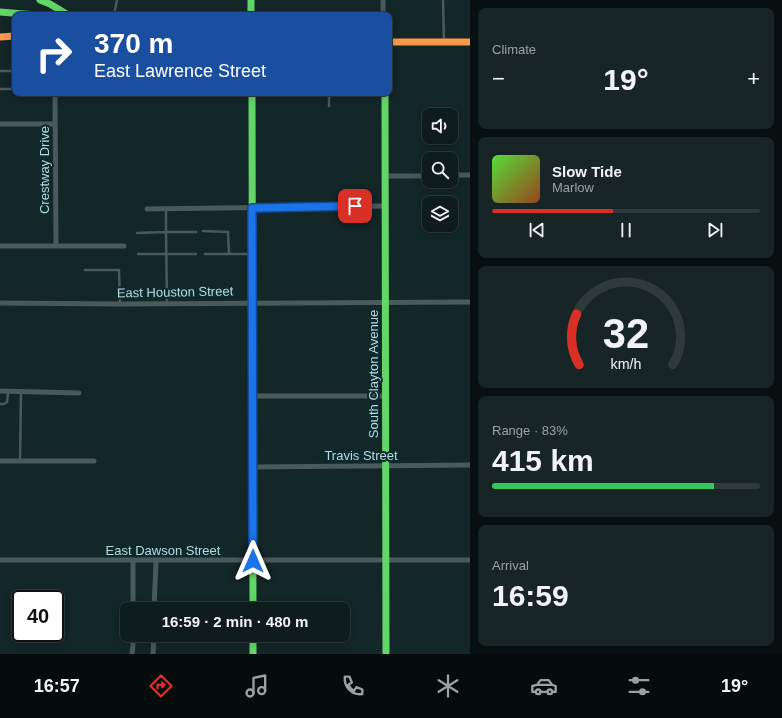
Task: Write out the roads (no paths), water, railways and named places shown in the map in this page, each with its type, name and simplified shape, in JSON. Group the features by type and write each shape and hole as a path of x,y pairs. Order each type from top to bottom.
{"street":[{"path":"40,0 63,12"},
{"path":"251,0 251,12"},
{"path":"383,0 383,12"},
{"path":"0,12 12,13"},
{"path":"0,37 12,36"},
{"path":"392,42 470,42"},
{"name":"Crestway Drive","path":"55,96 56,246"},
{"path":"252,96 253,602"},
{"name":"South Clayton Avenue","path":"385,96 384,303 386,654"},
{"path":"0,124 55,124"},
{"path":"458,176 470,175"},
{"path":"384,176 422,176"},
{"path":"148,209 384,206"},
{"path":"0,246 124,246"},
{"name":"East Houston Street","path":"0,303 167,304 470,302"},
{"path":"0,391 79,392"},
{"path":"252,396 385,396"},
{"path":"0,461 94,461"},
{"name":"Travis Street","path":"253,467 470,465"},
{"name":"East Dawson Street","path":"0,560 470,560"},
{"path":"133,602 134,561"},
{"path":"154,602 156,561"},
{"path":"132,654 133,642"},
{"path":"153,654 154,642"},
{"path":"253,642 253,654"}],"lane":[{"path":"115,12 117,0"},
{"path":"443,0 444,42"},
{"path":"0,71 12,71"},
{"path":"0,89 12,89"},
{"path":"329,106 329,97 331,96"},
{"path":"166,209 167,304"},
{"path":"137,233 196,232"},
{"path":"203,232 228,232 229,254"},
{"path":"138,254 196,254"},
{"path":"205,254 252,254"},
{"path":"84,270 120,270 120,304"},
{"path":"0,404 7,402 8,391"},
{"path":"20,461 21,391"}]}
